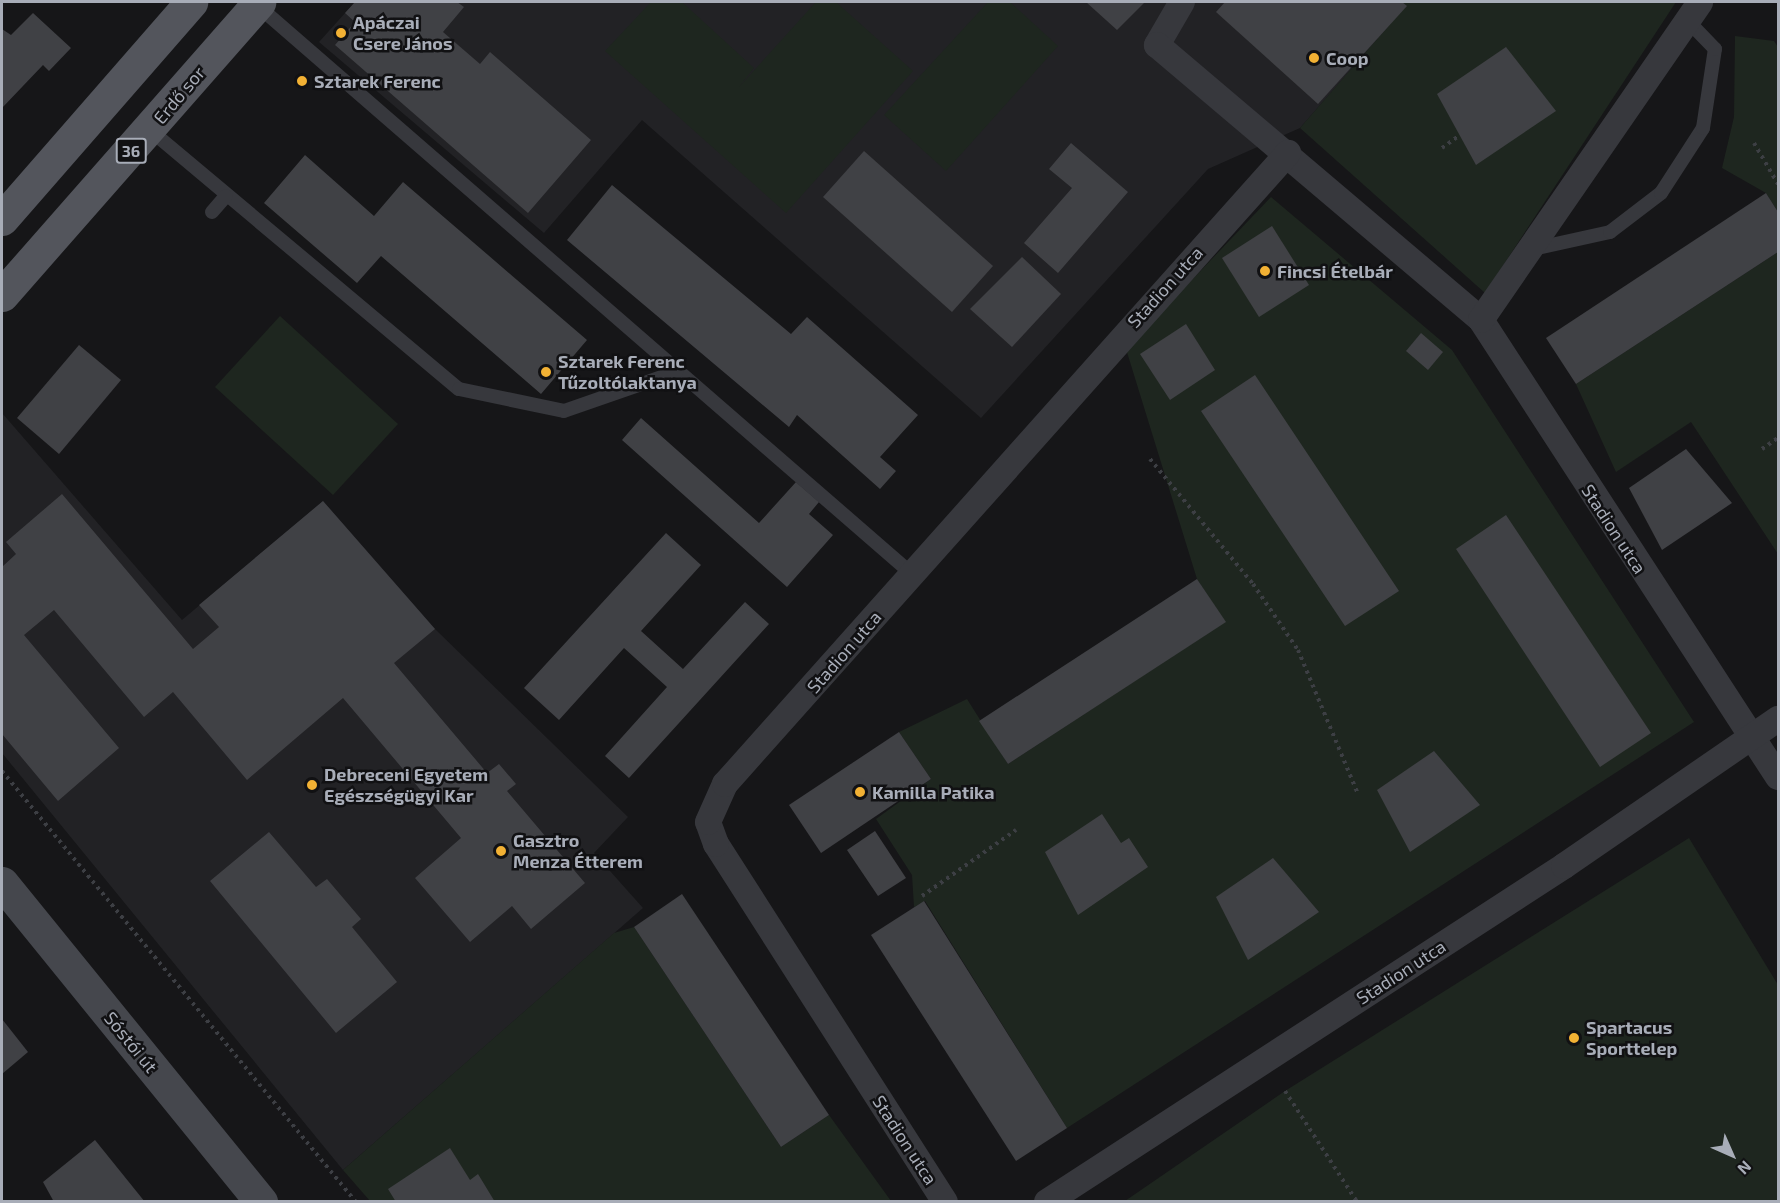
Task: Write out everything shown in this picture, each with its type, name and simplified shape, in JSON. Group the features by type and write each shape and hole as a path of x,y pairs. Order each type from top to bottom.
{"main road":[{"path":"2,219 191,2"},
{"name":"Erdő sor","path":"2,295 150,130 258,3"},
{"name":"Sóstói út","path":"2,883 261,1202"}],"street":[{"name":"Stadion utca","path":"1182,2 1157,45 1173,64 1288,153 1481,320 1750,737 1779,777"},
{"path":"1481,320 1533,249 1695,12"},
{"name":"Stadion utca","path":"945,1202 716,844 708,822 725,784 1288,153"},
{"name":"Stadion utca","path":"1047,1202 1564,866 1779,719"}],"lane":[{"path":"258,3 676,372 912,574"},
{"path":"1533,249 1610,232 1661,193 1703,128 1715,49 1695,12"},
{"path":"150,130 459,389 564,411 676,372"},
{"path":"212,212 226,196"}],"path":[{"path":"1442,148 1457,137"},
{"path":"1754,143 1779,184"},
{"path":"1762,449 1779,438"},
{"path":"1150,459 1253,584 1298,650 1358,794"},
{"path":"2,771 356,1202"},
{"path":"922,896 1016,830"},
{"path":"1285,1091 1357,1202"}],"shaded area":[{"path":"355,2 1402,2 1407,6 1300,128 1208,169 981,418 642,120 544,233 319,42"},
{"path":"651,2 682,2 754,68 739,87 816,2 836,2 913,71 786,213 605,51"},
{"path":"988,2 1010,2 1058,46 946,171 884,115"},
{"path":"1402,2 1676,2 1485,293 1300,128 1406,6"},
{"path":"1735,36 1774,41 1778,47 1778,212 1766,193 1722,168 1734,117"},
{"path":"1271,197 1452,350 1694,722 1067,1128 925,901 914,907 912,875 876,819 931,779 899,732 967,699 1008,764 1225,622 1197,579 1126,349"},
{"path":"1778,252 1778,554 1691,422 1616,472 1576,384"},
{"path":"280,316 398,424 333,495 215,387"},
{"name":"Debreceni Egyetem Egészségügyi Kar","path":"2,413 182,620 323,501 435,629 628,817 594,853 643,908 343,1170 2,753"},
{"name":"Spartacus Sporttelep","path":"1689,838 1778,985 1778,1201 1125,1201 1285,1091"},
{"path":"634,927 781,1147 829,1115 891,1201 370,1201 343,1170 614,933"}],"building":[{"path":"355,2 457,2 464,7 443,32 480,64 490,52 591,140 528,213 335,45 355,22 345,13"},
{"path":"1086,2 1145,2 1117,30"},
{"name":"Coop","path":"1225,2 1402,2 1407,6 1318,104 1216,12"},
{"path":"33,13 71,48 49,71 43,65 2,108 2,29 11,35"},
{"path":"1506,47 1556,111 1476,165 1437,94"},
{"path":"1071,143 1128,192 1058,273 1024,243 1072,188 1049,169"},
{"path":"864,151 993,266 952,312 823,197"},
{"path":"305,155 374,216 403,182 587,340 541,394 381,256 357,283 264,203"},
{"path":"612,185 791,334 807,317 918,415 880,457 896,471 880,489 797,415 789,427 567,240"},
{"path":"1766,193 1778,212 1778,252 1576,384 1546,338"},
{"name":"Fincsi Ételbár","path":"1272,226 1309,285 1259,317 1222,258"},
{"path":"1022,257 1061,294 1012,347 970,309"},
{"path":"1186,324 1215,370 1170,400 1140,354"},
{"path":"1421,333 1443,352 1428,370 1406,351"},
{"path":"79,345 121,380 59,454 17,418"},
{"path":"1255,375 1399,591 1345,626 1201,411"},
{"path":"641,418 759,523 796,482 819,502 809,514 833,535 787,587 622,440"},
{"path":"1686,449 1732,503 1662,550 1629,488"},
{"path":"62,494 193,649 219,627 199,605 323,501 435,629 394,663 487,773 499,764 516,784 507,791 585,883 531,929 512,906 470,942 415,878 461,838 343,698 247,780 173,692 144,717 54,610 24,635 119,748 58,801 2,734 2,567 16,554 6,542"},
{"path":"1506,515 1651,733 1600,767 1456,549"},
{"path":"666,533 701,565 641,631 683,669 745,602 769,624 629,778 605,756 667,687 624,648 559,720 524,688"},
{"path":"1197,579 1226,622 1008,764 979,721"},
{"name":"Kamilla Patika","path":"899,732 931,779 821,853 789,805"},
{"path":"1434,751 1480,805 1410,852 1377,790"},
{"path":"1102,814 1121,843 1129,838 1148,867 1078,915 1045,852"},
{"path":"875,831 906,878 878,896 847,850"},
{"path":"269,832 316,887 327,879 361,919 352,927 397,982 336,1033 210,881"},
{"path":"1273,858 1319,912 1248,960 1216,897"},
{"path":"682,894 829,1115 781,1147 634,927"},
{"path":"924,901 1067,1128 1016,1161 871,935"},
{"path":"2,1019 28,1052 2,1074"},
{"path":"95,1140 145,1202 54,1202 43,1182"},
{"path":"450,1148 470,1180 478,1174 495,1202 396,1202 388,1189"}],"place":[{"name":"Apáczai Csere János","path":"341,33"},
{"name":"Coop","path":"1314,58"},
{"name":"Sztarek Ferenc","path":"302,81"},
{"name":"Fincsi Ételbár","path":"1265,271"},
{"name":"Sztarek Ferenc Tűzoltólaktanya","path":"546,372"},
{"name":"Debreceni Egyetem Egészségügyi Kar","path":"312,785"},
{"name":"Kamilla Patika","path":"860,792"},
{"name":"Gasztro Menza Étterem","path":"501,851"},
{"name":"Spartacus Sporttelep","path":"1574,1038"}]}
